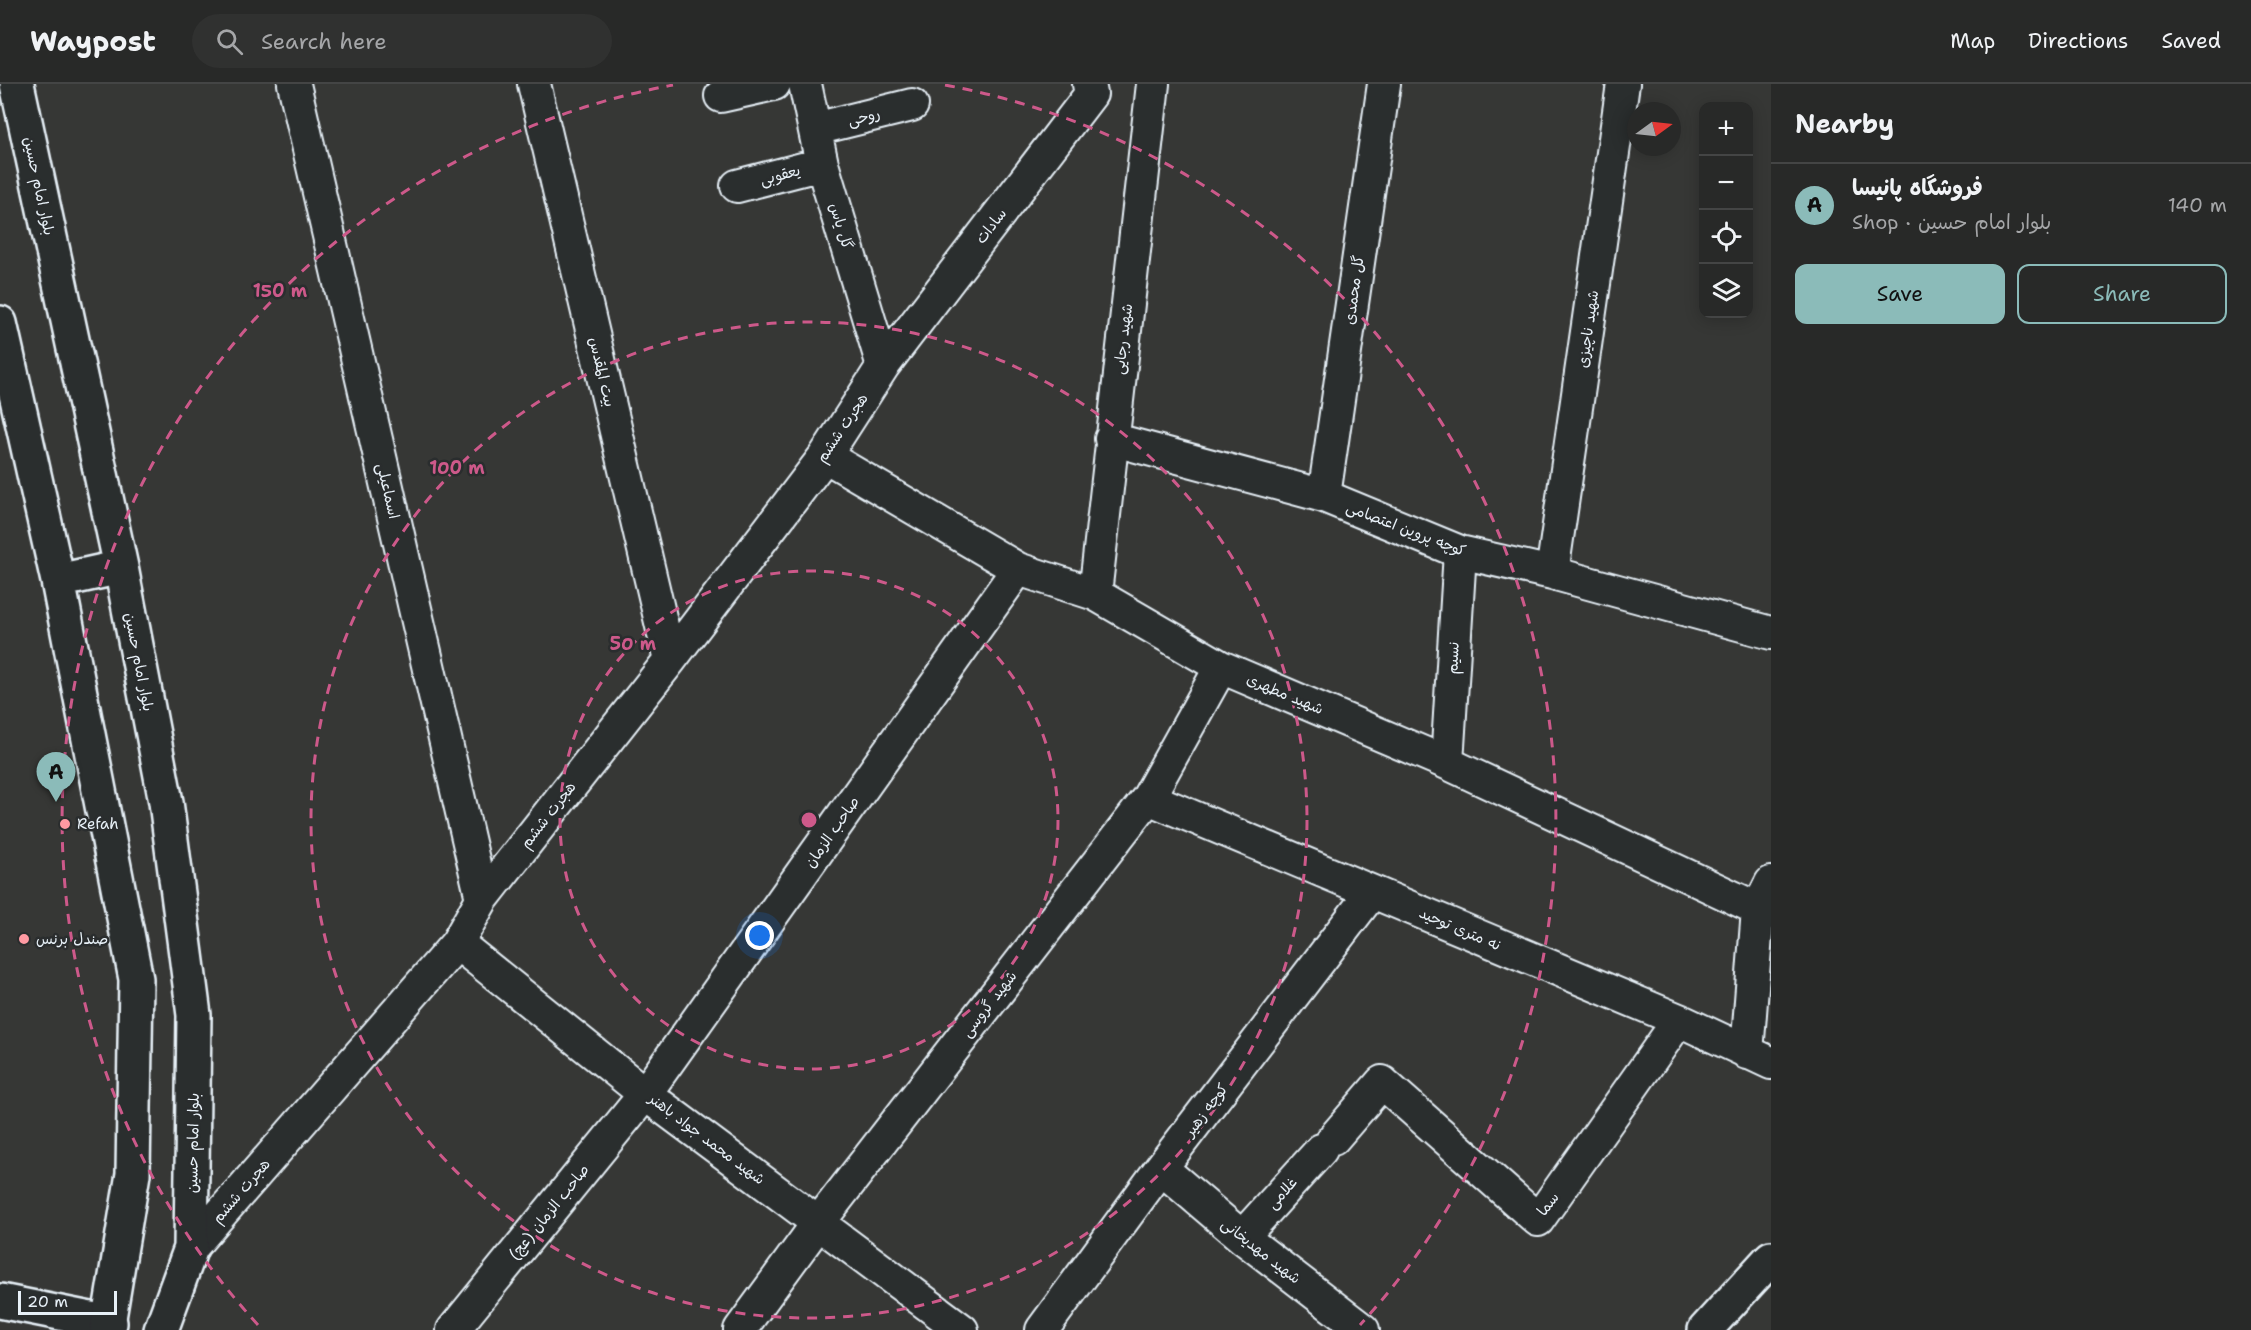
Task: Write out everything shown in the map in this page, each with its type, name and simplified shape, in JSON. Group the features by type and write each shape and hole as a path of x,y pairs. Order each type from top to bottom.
{"main road":[{"name":"بلوار امام حسین","path":"17,84 121,567 166,802 194,1015 191,1248 161,1330"},
{"path":"0,323 58,581 136,979 133,1174 108,1326 0,1301"},
{"path":"58,581 121,567"},
{"path":"1705,1330 1771,1258"}],"street":[{"name":"اسماعیلی","path":"294,84 482,899"},
{"name":"بیت المقدس","path":"534,84 670,660"},
{"path":"721,96 774,84"},
{"name":"گل یاس","path":"805,84 822,164 883,366"},
{"name":"شهید رجایی","path":"1095,594 1153,84"},
{"name":"گل محمدی","path":"1324,496 1384,84"},
{"name":"شهید ناچیزی","path":"1552,573 1623,84"},
{"name":"سادات","path":"883,366 1095,87"},
{"name":"روحی","path":"815,129 912,105"},
{"name":"یعقوبی","path":"737,186 822,164"},
{"name":"هجرت ششم","path":"191,1248 457,943 482,899 670,660 825,456 883,366"},
{"name":"کوچه پروین اعتصامی","path":"1111,439 1324,496 1460,552 1552,573 1771,633"},
{"name":"شهید مطهری","path":"825,456 1018,570 1095,594 1221,667 1765,896"},
{"name":"نسیم","path":"1447,763 1460,552"},
{"name":"صاحب الزمان","path":"645,1094 1018,570"},
{"name":"شهید گروسی","path":"740,1330 819,1222 1148,798 1221,667"},
{"name":"نه متری توحید","path":"1148,798 1679,1020 1759,1058"},
{"name":"کوچه زهیر","path":"1042,1330 1161,1168 1372,892"},
{"path":"1759,1058 1765,896"},
{"name":"شهید محمد جواد باهنر","path":"457,943 645,1094 962,1330"},
{"name":"سما","path":"1382,1082 1538,1220 1679,1020"},
{"name":"غلامی","path":"1242,1237 1382,1082"},
{"name":"صاحب الزمان (عج)","path":"453,1330 645,1094"},
{"name":"شهید مهدیخانی","path":"1161,1168 1242,1237 1363,1330"}],"place":[{"name":"فروشگاه پانیسا","path":"56,802"},
{"name":"Refah","path":"65,824"},
{"name":"صندل برنس","path":"24,939"}]}
